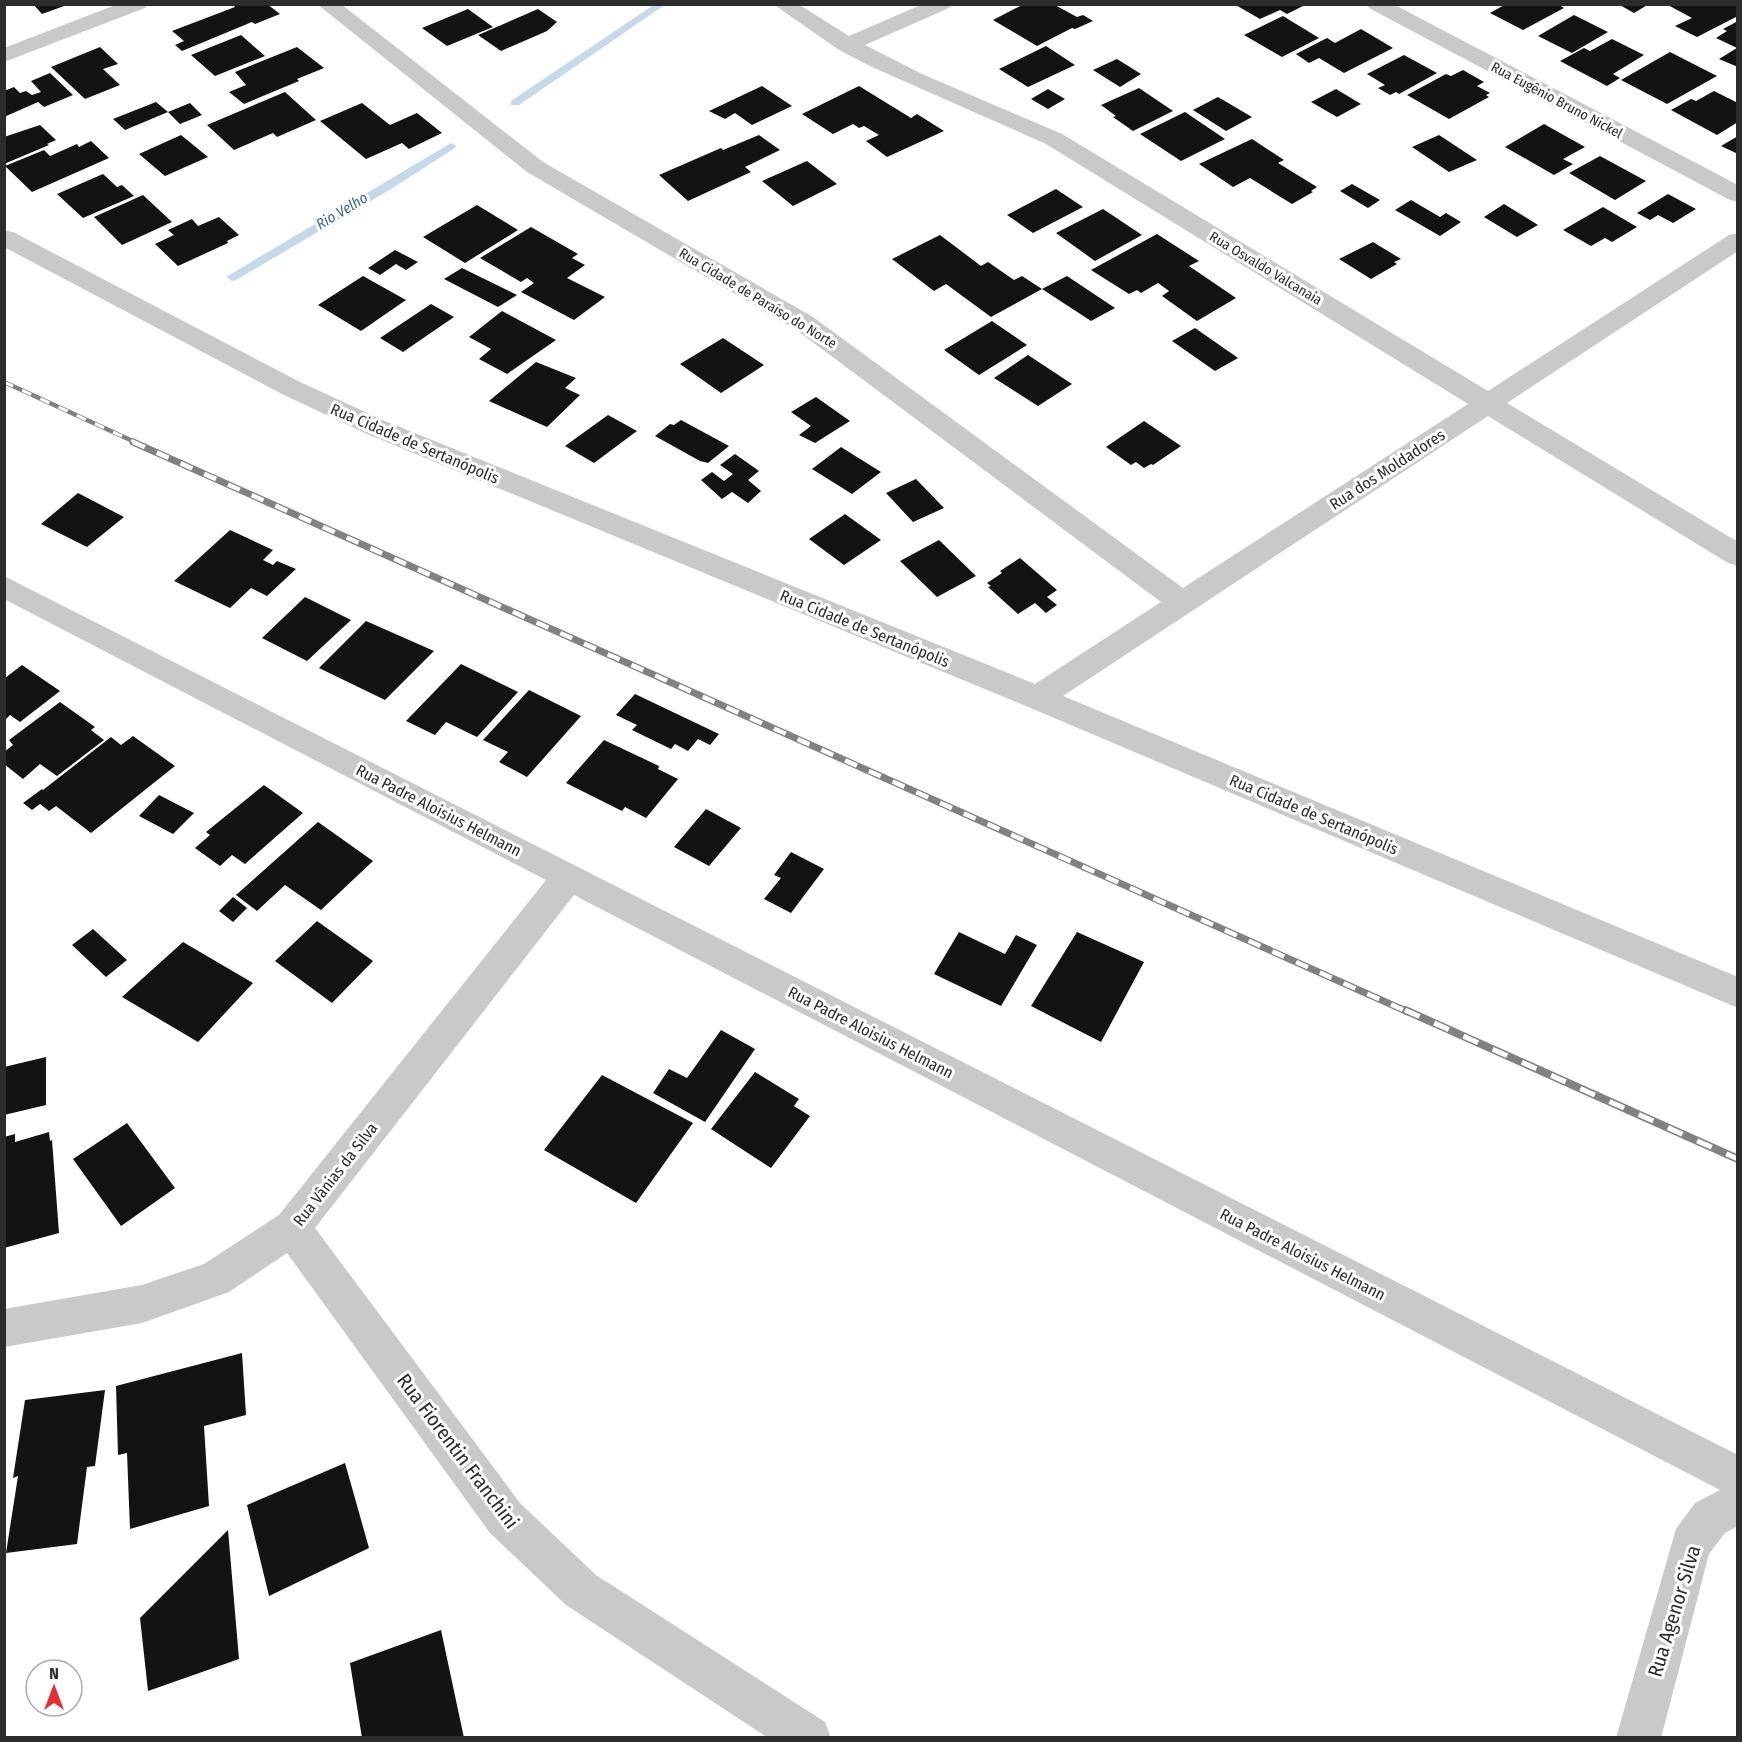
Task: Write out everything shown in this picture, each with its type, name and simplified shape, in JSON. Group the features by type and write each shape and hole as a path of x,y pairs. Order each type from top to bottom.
{"street":[{"path":"4,56 138,4"},
{"name":"Rua Cidade de Paraíso do Norte","path":"327,4 535,167 804,323 1183,603"},
{"name":"Rua Osvaldo Valcanaia","path":"783,4 847,45 894,69 999,112 1054,139 1737,556"},
{"path":"847,45 942,4"},
{"name":"Rua Eugênio Bruno Nickel","path":"1376,4 1737,195"},
{"name":"Rua Cidade de Sertanópolis","path":"4,237 291,388 365,423 1037,698 1737,993"},
{"name":"Rua dos Moldadores","path":"1037,698 1737,240"},
{"name":"Rua Padre Aloisius Helmann","path":"4,586 1737,1477"},
{"name":"Rua Vânias da Silva","path":"4,1328 142,1304 215,1280 292,1228 569,876"},
{"name":"Rua Fiorentin Franchini","path":"292,1228 505,1518 581,1590 809,1737"},
{"name":"Rua Agenor Silva","path":"1638,1737 1691,1544 1710,1518 1737,1503"}],"building":[{"path":"33,4 67,4 67,5 42,14"},
{"path":"232,4 267,4 280,14 255,24 252,22 182,51 175,45 184,41 172,31 235,7"},
{"path":"1024,4 1053,4 1077,17 1083,15 1093,21 1075,29 1072,28 1037,46 993,20"},
{"path":"1234,4 1307,4 1287,14 1280,10 1260,19"},
{"path":"1506,4 1558,4 1564,8 1523,30 1490,13"},
{"path":"1618,4 1649,4 1634,13"},
{"path":"1666,4 1738,4 1738,16 1697,37 1675,26 1692,18"},
{"path":"468,9 493,27 447,46 422,28"},
{"path":"538,9 557,22 547,31 501,51 478,35"},
{"path":"1574,15 1608,32 1572,53 1538,36"},
{"path":"1283,16 1319,38 1282,57 1244,35"},
{"path":"1738,21 1738,67 1719,59 1737,48 1716,38 1727,31 1723,29"},
{"path":"1361,29 1393,48 1344,73 1319,58 1309,63 1296,54 1327,38 1335,43"},
{"path":"241,35 265,56 215,76 191,55"},
{"path":"1612,39 1644,55 1613,74 1620,78 1607,86 1560,61 1584,48 1590,51"},
{"path":"1046,46 1075,65 1028,87 999,69"},
{"path":"100,47 118,64 103,69 120,85 85,99 51,67"},
{"path":"297,47 324,68 244,104 229,92 246,85 235,72"},
{"path":"1670,52 1717,76 1667,104 1621,80"},
{"path":"1404,55 1437,73 1399,94 1396,92 1390,95 1378,88 1385,85 1367,74"},
{"path":"1117,59 1141,74 1120,87 1093,70"},
{"path":"1463,70 1484,82 1477,86 1490,93 1486,95 1489,97 1449,119 1407,95 1446,74 1451,76"},
{"path":"50,73 73,95 44,107 38,102 4,117 4,91 14,87 20,93 26,91 32,95 41,92 31,81"},
{"path":"762,86 792,106 752,125 735,113 725,119 709,111"},
{"path":"859,86 911,118 917,114 944,131 887,157 866,141 879,135 864,126 859,128 853,124 833,134 802,114"},
{"path":"1139,88 1173,111 1133,131 1101,105"},
{"path":"1048,89 1065,99 1048,109 1031,99"},
{"path":"1336,89 1361,104 1337,117 1311,102"},
{"path":"1714,91 1738,103 1738,122 1717,135 1671,110 1691,99 1696,101"},
{"path":"285,92 316,120 277,137 273,133 234,150 207,125"},
{"path":"1218,97 1252,117 1226,131 1193,110"},
{"path":"156,102 168,112 125,130 113,119"},
{"path":"190,103 202,115 180,124 168,112"},
{"path":"362,103 390,125 417,113 442,133 409,149 402,143 366,159 320,121"},
{"path":"1185,112 1225,139 1181,161 1140,134"},
{"path":"1544,124 1585,147 1563,159 1573,164 1554,175 1505,147"},
{"path":"40,125 56,140 4,164 4,137"},
{"path":"181,135 208,157 165,176 139,154"},
{"path":"759,135 780,150 745,167 751,172 688,201 659,175 721,148 723,150"},
{"path":"1439,135 1477,160 1449,172 1412,147"},
{"path":"1738,136 1738,154 1721,146"},
{"path":"1252,139 1284,160 1278,163 1317,187 1311,191 1313,192 1292,204 1250,178 1233,187 1199,164"},
{"path":"91,141 109,158 32,192 5,166 44,150 50,156 77,144 79,147"},
{"path":"1600,156 1646,181 1615,200 1569,173"},
{"path":"807,161 837,184 793,206 762,181"},
{"path":"103,174 117,187 122,185 134,196 83,218 57,194"},
{"path":"1352,184 1380,200 1368,208 1340,191"},
{"path":"1056,189 1083,207 1033,233 1007,215"},
{"path":"1668,194 1696,209 1673,223 1658,215 1650,220 1637,213"},
{"path":"143,195 172,222 122,245 94,217"},
{"path":"1411,200 1440,217 1446,213 1461,222 1440,236 1395,210"},
{"path":"1504,204 1538,225 1517,237 1484,217"},
{"path":"477,205 518,230 465,263 423,237"},
{"path":"1603,207 1637,227 1612,242 1605,238 1591,246 1563,230"},
{"path":"1103,209 1142,235 1095,261 1056,233"},
{"path":"219,217 239,235 227,241 228,243 178,266 155,244 174,235 168,230 192,219 198,226"},
{"path":"531,227 578,254 572,258 585,265 567,278 605,297 574,320 521,292 534,283 527,278 521,282 480,258"},
{"path":"1157,234 1199,261 1189,266 1236,298 1197,321 1162,296 1169,291 1158,283 1141,293 1137,290 1129,294 1091,270"},
{"path":"940,235 981,266 988,262 1014,280 1022,276 1042,289 991,317 946,284 934,291 892,259"},
{"path":"1373,242 1401,259 1394,262 1397,264 1371,279 1339,259"},
{"path":"395,250 418,262 406,270 396,264 380,275 368,268"},
{"path":"462,268 517,295 498,307 444,279"},
{"path":"363,276 406,300 361,331 318,305"},
{"path":"1067,276 1115,308 1091,321 1042,289"},
{"path":"431,304 454,317 403,352 380,338"},
{"path":"502,311 556,340 507,374 479,359 491,349 469,337"},
{"path":"992,321 1027,345 979,375 944,350"},
{"path":"1195,328 1238,358 1215,371 1172,341"},
{"path":"723,338 764,365 721,393 680,364"},
{"path":"1028,355 1072,384 1038,406 994,378"},
{"path":"536,362 576,378 565,388 580,395 547,427 489,401"},
{"path":"816,397 850,421 815,443 799,435 811,426 791,412"},
{"path":"608,415 637,431 594,463 565,446"},
{"path":"681,420 729,446 708,463 700,461 655,436 670,424 674,425"},
{"path":"1144,421 1181,446 1153,465 1144,468 1136,462 1131,465 1106,447"},
{"path":"841,447 881,472 852,494 812,469"},
{"path":"735,454 759,471 748,480 761,491 748,503 732,492 722,499 701,480 712,472 724,481 733,474 720,465"},
{"path":"916,479 944,508 913,522 886,493"},
{"path":"78,493 124,517 87,547 41,524"},
{"path":"845,514 881,540 844,565 809,539"},
{"path":"230,530 273,550 263,560 273,565 277,561 296,569 267,596 251,588 230,608 174,581"},
{"path":"939,540 976,576 937,597 900,561"},
{"path":"1020,558 1057,590 1047,597 1057,605 1046,613 1035,603 1018,614 988,587 991,586 987,583 1002,573 1000,571"},
{"path":"305,597 351,620 307,661 262,638"},
{"path":"366,621 434,651 385,700 319,668"},
{"path":"461,664 518,692 477,737 446,722 435,735 406,721"},
{"path":"22,665 60,691 20,722 10,715 5,720 5,678"},
{"path":"529,690 581,716 527,777 499,762 508,752 483,740"},
{"path":"635,694 719,734 710,745 698,739 688,751 675,744 671,749 632,730 637,725 616,715"},
{"path":"60,702 95,727 91,730 104,740 57,776 40,764 23,779 4,764 4,752 13,745 9,740"},
{"path":"133,736 175,766 91,833 56,806 49,811 40,804 32,810 23,803 111,737 121,745"},
{"path":"604,740 659,766 658,769 678,779 646,818 625,807 622,811 566,783"},
{"path":"264,785 303,813 245,864 232,855 220,866 195,848 210,835 206,832"},
{"path":"159,795 194,813 173,834 139,816"},
{"path":"706,809 741,828 709,866 674,847"},
{"path":"318,822 373,861 321,910 285,885 257,911 236,895"},
{"path":"791,852 824,869 791,913 764,899 781,878 774,875"},
{"path":"233,897 247,908 233,922 219,911"},
{"path":"317,921 373,961 332,1003 275,961"},
{"path":"93,929 127,960 106,977 72,945"},
{"path":"959,932 1005,954 1016,935 1037,945 1001,1006 934,974"},
{"path":"1077,932 1144,962 1101,1042 1031,1006"},
{"path":"183,942 253,983 198,1042 122,997"},
{"path":"721,1030 755,1049 705,1122 653,1093 669,1069 687,1078"},
{"path":"46,1057 46,1105 4,1115 4,1067"},
{"path":"755,1072 799,1099 794,1106 810,1116 771,1168 711,1129"},
{"path":"602,1075 693,1123 636,1203 544,1150"},
{"path":"127,1123 175,1188 121,1226 73,1159"},
{"path":"49,1132 50,1141 52,1140 59,1233 4,1248 4,1137 15,1134 15,1142"},
{"path":"242,1353 246,1415 204,1426 209,1506 130,1529 127,1453 118,1455 116,1386"},
{"path":"105,1390 95,1466 87,1467 77,1544 6,1553 18,1476 13,1478 25,1400"},
{"path":"345,1463 369,1548 269,1596 247,1505"},
{"path":"228,1530 239,1659 148,1691 140,1618"},
{"path":"441,1630 464,1738 362,1738 350,1663"}],"waterway":[{"name":"Rio Velho","path":"515,103 662,4"},
{"name":"Rio Velho","path":"232,277 387,187 451,146"}],"railway":[{"path":"4,382 137,443"},
{"path":"133,442 1408,1012"},
{"path":"1405,1010 1738,1159"}]}
